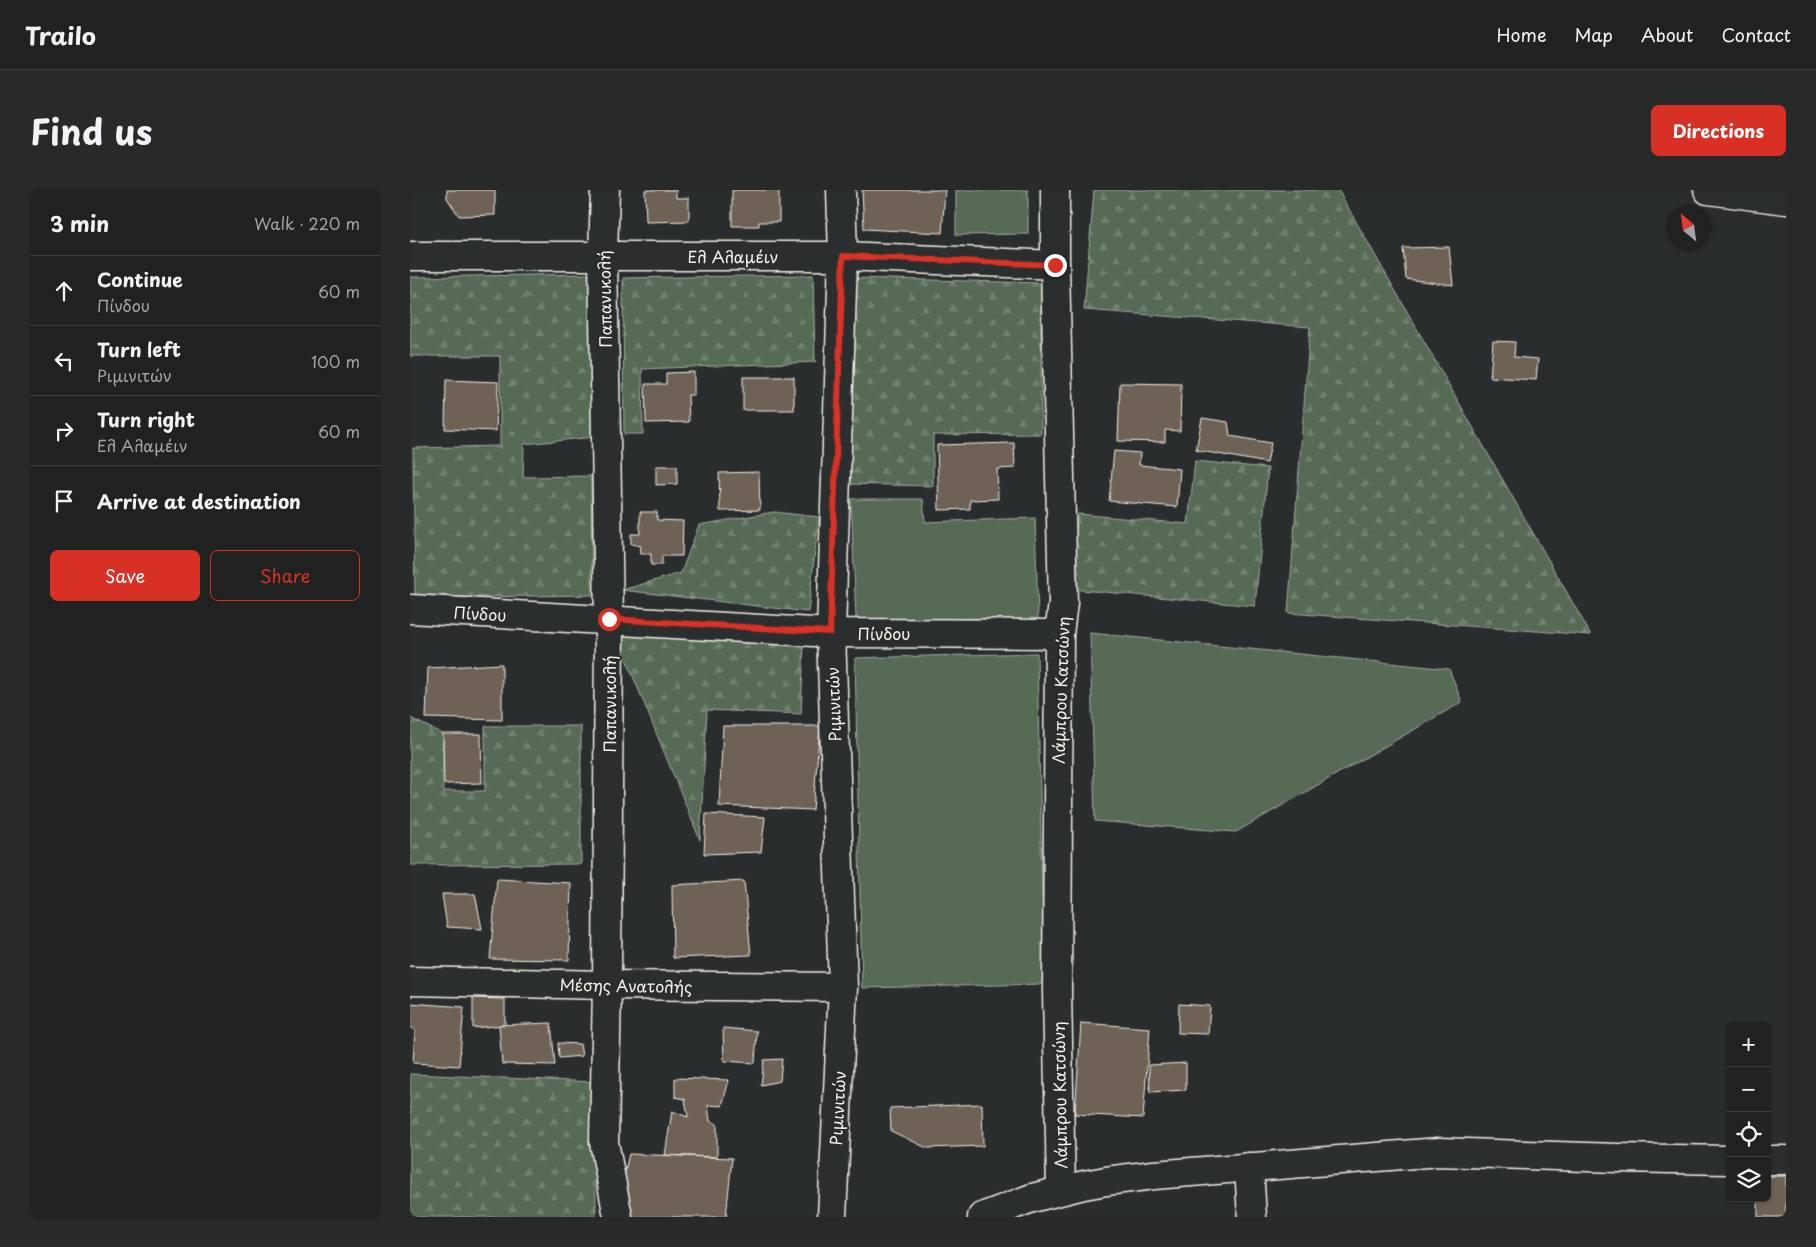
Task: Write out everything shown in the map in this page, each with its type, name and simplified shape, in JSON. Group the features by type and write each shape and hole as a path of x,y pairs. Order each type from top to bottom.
{"street":[{"name":"Παπανικολή","path":"605,190 604,255 609,619 604,1142 618,1217"},
{"name":"Ριμινιτών","path":"832,1217 843,987 830,632 843,256 840,190"},
{"name":"Λάμπρου Κατσώνη","path":"1055,190 1063,603 1059,634 1057,992 1061,1190"},
{"path":"1708,190 1786,200"},
{"name":"Ελ Αλαμέιν","path":"410,256 843,256 1055,265"},
{"name":"Πίνδου","path":"410,609 830,632 1059,634"},
{"name":"Μέσης Ανατολής","path":"410,981 843,987"},
{"path":"982,1217 1014,1204 1061,1190 1130,1178 1439,1152 1726,1160"},
{"path":"1771,1160 1786,1160"},
{"path":"1249,1167 1252,1217"}],"green space":[{"path":"956,190 1028,190 1028,234 956,235"},
{"path":"1094,190 1338,190 1591,635 1288,613 1310,327 1084,310"},
{"path":"592,274 595,437 524,444 523,477 591,476 592,595 415,598 413,448 500,446 500,356 410,356 410,277"},
{"path":"813,275 815,362 642,369 643,434 624,434 623,278"},
{"path":"853,278 1041,283 1041,434 933,435 933,486 847,484"},
{"path":"1195,461 1268,468 1255,606 1071,589 1078,514 1188,524"},
{"path":"851,499 923,499 925,522 1035,518 1038,620 856,619"},
{"path":"774,512 819,517 808,612 622,590 681,573 699,525"},
{"path":"615,632 804,641 801,714 707,710 700,840"},
{"path":"1090,633 1449,669 1462,702 1236,832 1095,821"},
{"path":"1037,653 1044,984 862,988 855,658"},
{"path":"410,718 443,734 443,791 485,791 485,726 581,726 581,864 410,865"},
{"path":"410,1074 595,1082 596,1217 410,1217"}],"building":[{"path":"447,190 495,190 495,215 459,216 447,198"},
{"path":"645,190 676,190 676,198 689,198 689,221 646,222"},
{"path":"732,190 779,190 779,222 759,222 759,226 732,226"},
{"path":"862,190 945,190 942,233 864,229"},
{"path":"1449,247 1453,285 1406,279 1403,248"},
{"path":"1493,341 1515,342 1514,357 1538,359 1536,380 1490,377"},
{"path":"694,372 694,395 688,395 689,422 646,423 645,384 666,384 666,373"},
{"path":"743,377 794,377 794,410 743,410"},
{"path":"446,380 498,382 496,431 445,429"},
{"path":"1120,383 1181,384 1180,431 1165,430 1165,442 1118,441"},
{"path":"1202,418 1228,422 1230,436 1271,443 1267,463 1196,450"},
{"path":"1014,443 1015,468 997,469 998,499 970,500 970,509 939,510 937,445"},
{"path":"1114,451 1140,453 1139,465 1180,469 1177,507 1109,501"},
{"path":"656,466 677,466 677,484 656,485"},
{"path":"759,472 760,510 720,511 719,473"},
{"path":"640,512 657,512 657,520 683,521 682,556 662,556 662,565 651,565 651,554 640,554 641,546 631,544 631,534 640,534"},
{"path":"502,664 502,720 426,718 428,668"},
{"path":"723,726 820,726 813,810 719,806"},
{"path":"443,734 481,734 482,783 444,784"},
{"path":"706,814 765,817 761,852 704,854"},
{"path":"497,879 571,883 569,960 490,959"},
{"path":"744,881 751,955 673,958 672,885"},
{"path":"442,894 475,894 482,929 447,927"},
{"path":"473,998 505,999 505,1025 473,1028"},
{"path":"410,1003 464,1007 459,1066 413,1063 415,1030 410,1027"},
{"path":"1179,1004 1210,1006 1208,1034 1178,1033"},
{"path":"551,1023 555,1065 502,1064 499,1025"},
{"path":"1081,1023 1150,1028 1143,1118 1075,1114"},
{"path":"723,1028 757,1031 755,1063 724,1061"},
{"path":"558,1043 580,1044 582,1056 559,1058"},
{"path":"782,1059 780,1081 761,1085 764,1060"},
{"path":"1186,1063 1186,1090 1150,1092 1149,1065"},
{"path":"675,1078 729,1080 722,1106 708,1105 710,1121 717,1124 717,1157 665,1155 672,1111 688,1117 685,1099 675,1097"},
{"path":"982,1104 983,1146 927,1148 891,1131 890,1108"},
{"path":"629,1154 732,1158 726,1217 624,1217 617,1204"},
{"path":"1771,1176 1786,1176 1786,1217 1758,1217 1758,1202 1771,1202"}],"route":[{"path":"609,619 830,632 843,256 1055,265"}]}
